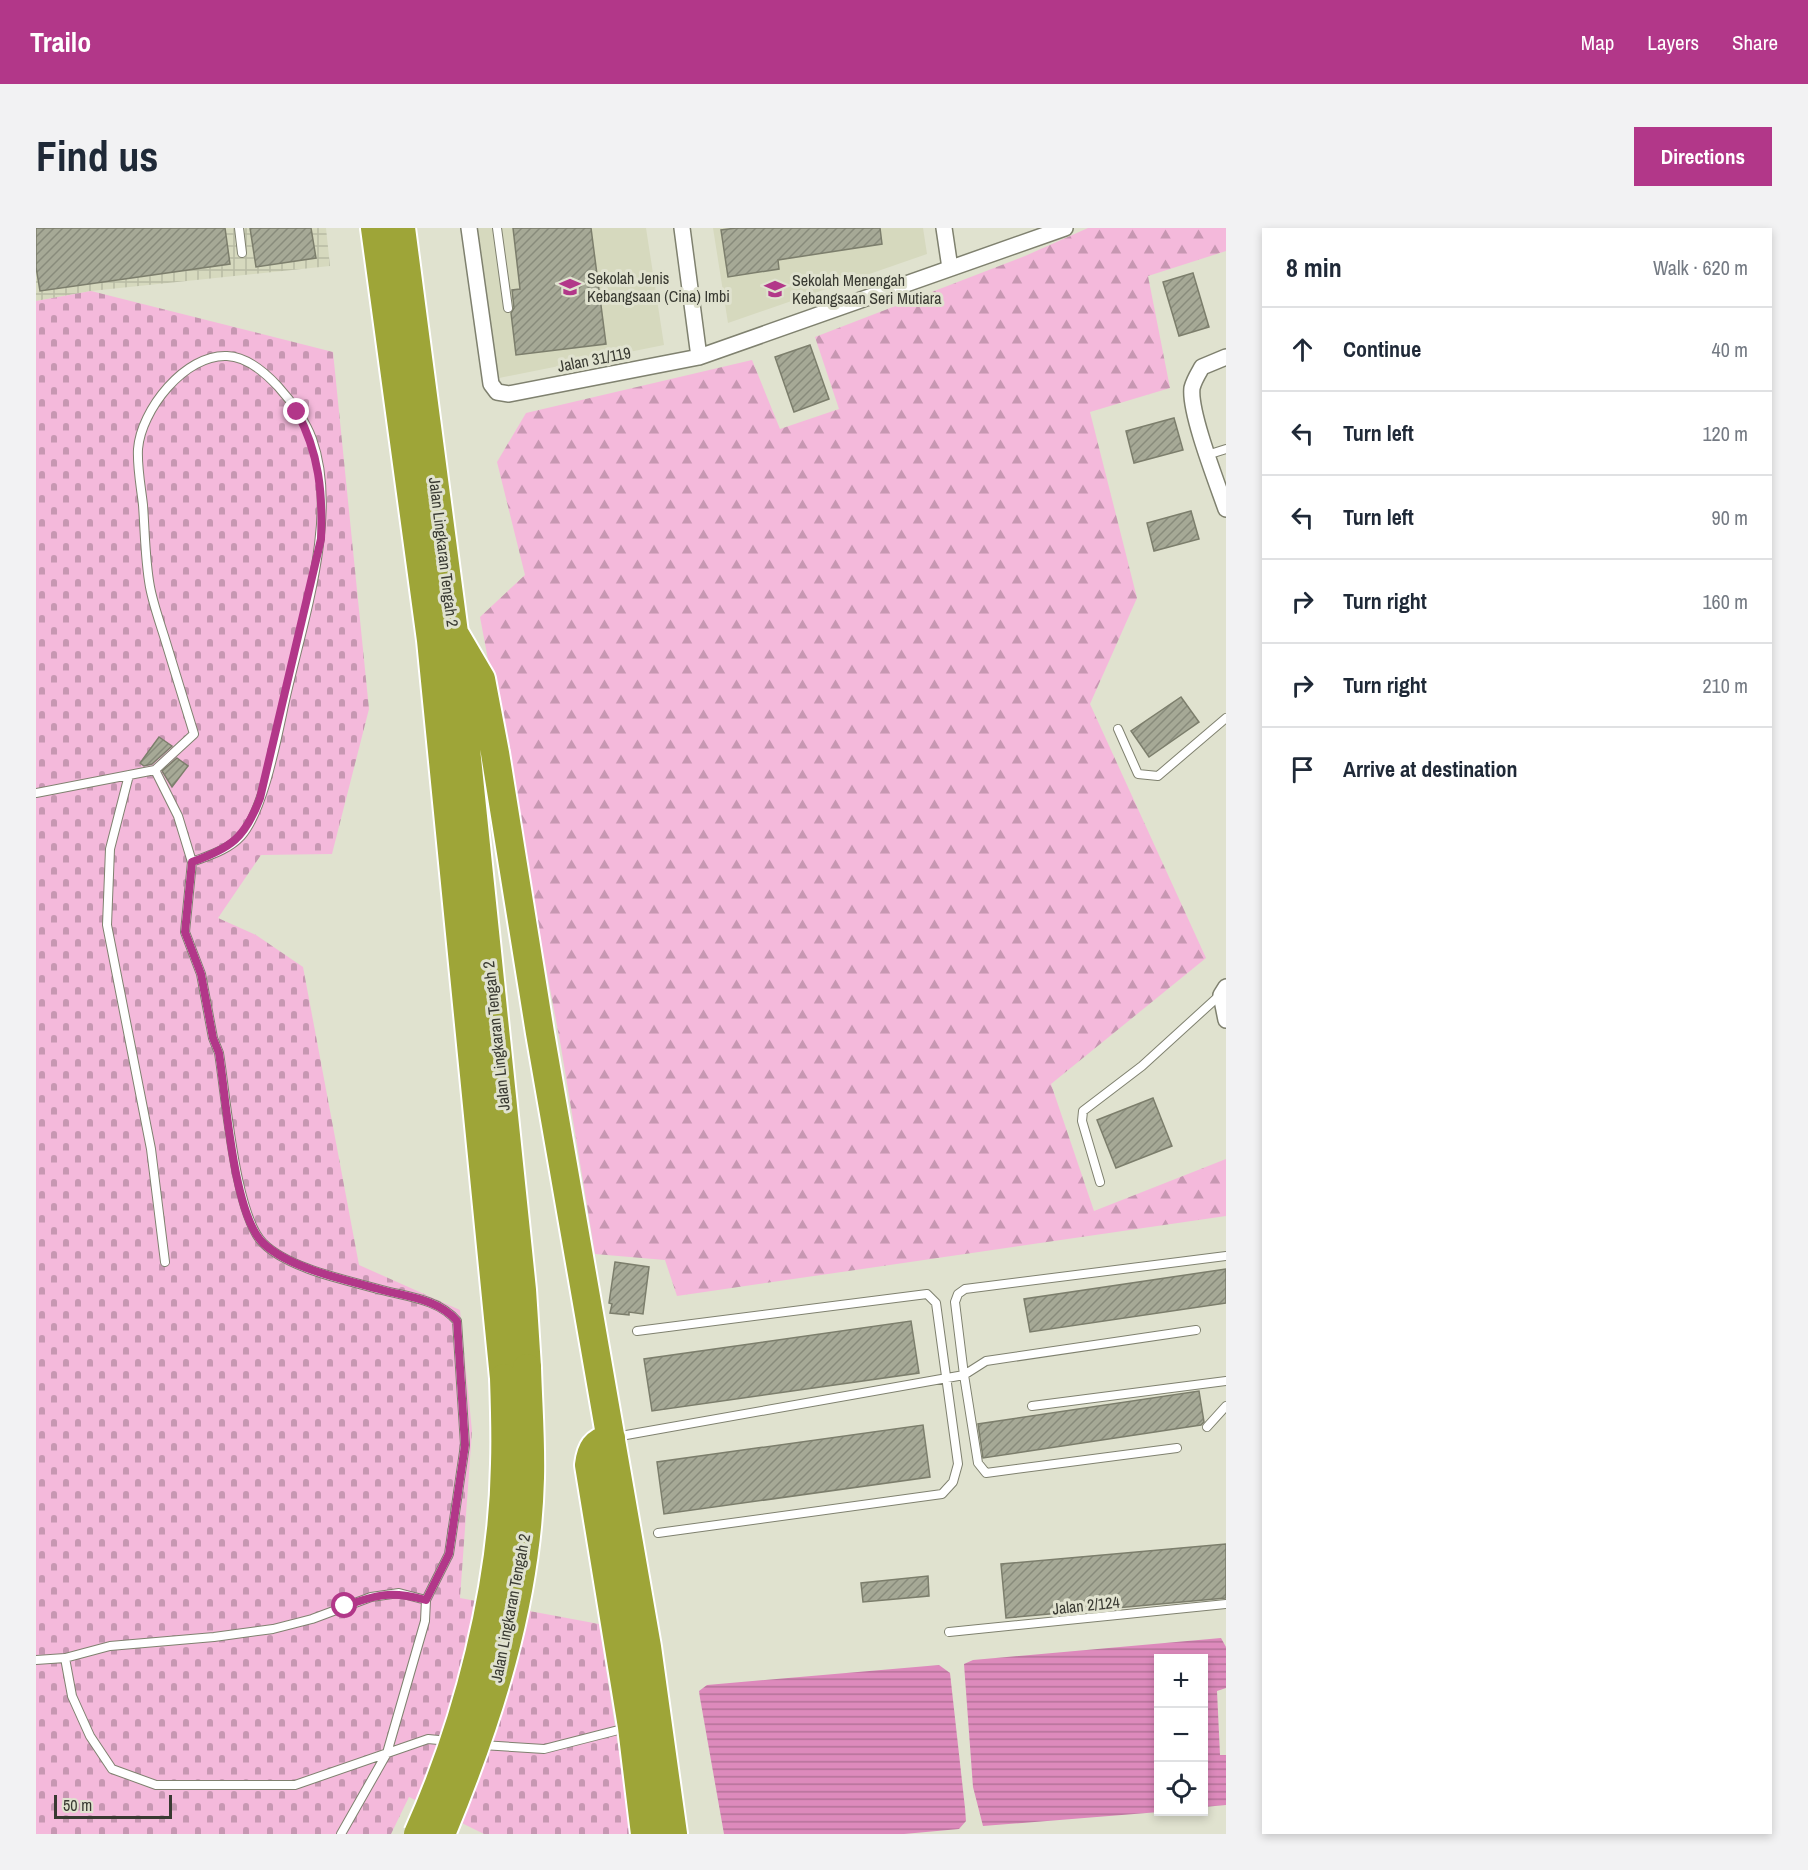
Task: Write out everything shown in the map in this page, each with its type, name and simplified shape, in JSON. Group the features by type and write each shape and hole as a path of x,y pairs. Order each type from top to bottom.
{"highway":[{"name":"Jalan Lingkaran Tengah 2","path":"375,228 431,640 530,1478 522,1564 501,1672 473,1757 441,1834"},
{"name":"Jalan Lingkaran Tengah 2","path":"401,228 454,633 522,1290 499,1545 479,1656 451,1752 418,1834"},
{"path":"454,633 481,679 493,742 540,1033 646,1647 673,1834"},
{"path":"611,1438 598,1442 591,1452 589,1465 632,1727 645,1834"}],"street":[{"name":"Jalan 31/119","path":"469,228 491,384 497,393 509,394 699,357 1065,228"},
{"path":"682,228 699,357"},
{"path":"944,228 950,268"},
{"path":"1226,357 1202,367 1196,378 1193,399 1207,455 1226,508"},
{"path":"1223,991 1226,1020"}],"lane":[{"path":"239,228 242,253"},
{"path":"497,228 507,308"},
{"path":"36,793 155,770 194,734 150,588 138,448 149,411 175,379 203,361 226,356 244,360 278,386 297,412 312,439 323,500 321,539 282,713 251,824 240,837 220,852 192,862"},
{"path":"1207,455 1226,449"},
{"path":"1118,729 1138,774 1158,776 1226,718"},
{"path":"155,770 178,816 192,862 185,932 205,988 213,1038 219,1053 241,1192 253,1229 265,1245 290,1260 334,1276 427,1301 445,1309 457,1321 465,1445 449,1554 426,1600 425,1621 387,1753 341,1834"},
{"path":"129,775 110,849 107,925 152,1149 165,1262"},
{"path":"1100,1182 1082,1121 1083,1111 1142,1066 1223,991"},
{"path":"1177,1448 986,1473 978,1463 955,1302 961,1290 1226,1256"},
{"path":"637,1331 927,1294 936,1303 958,1464 953,1482 942,1494 658,1533"},
{"path":"611,1438 946,1379 964,1375 986,1361 1196,1330"},
{"path":"1032,1406 1226,1381"},
{"path":"1207,1427 1226,1406"},
{"path":"36,1660 66,1658 110,1646 273,1629 371,1597 399,1593 426,1600"},
{"name":"Jalan 2/124","path":"949,1632 1226,1604"},
{"path":"66,1658 72,1696 90,1736 112,1769 156,1785 295,1785 428,1739 460,1743"},
{"path":"471,1744 544,1749 632,1727"}],"shaded area":[{"path":"36,228 326,228 330,266 91,291 36,301"},
{"name":"Sekolah Jenis Kebangsaan (Cina) Imbi","path":"476,228 646,228 664,345 499,378"},
{"name":"Sekolah Menengah Kebangsaan Seri Mutiara","path":"713,228 923,228 927,254 728,323"},
{"path":"1221,1638 1226,1647 1226,1688 1217,1691 1220,1755 1226,1755 1226,1805 1208,1807 1208,1654 1154,1654 1154,1812 983,1826 973,1787 964,1664 973,1660"},
{"path":"939,1665 950,1673 966,1821 959,1829 904,1834 724,1834 699,1691 707,1685"}],"green space":[{"path":"1088,228 1226,228 1226,251 1148,276 1170,388 1090,412 1137,598 1090,704 1206,958 1051,1084 1094,1211 1226,1159 1226,1216 677,1296 665,1260 595,1254 561,1047 480,617 525,575 497,462 526,413 752,360 780,429 839,409 815,337 1025,256"},
{"path":"91,291 333,352 369,709 332,854 261,855 218,918 256,935 303,967 359,1265 460,1310 472,1431 460,1598 599,1624 632,1834 484,1834 409,1797 391,1834 36,1834 36,301"}],"building":[{"path":"36,228 225,228 230,264 40,291 36,267"},
{"path":"250,228 311,228 316,258 256,267"},
{"path":"513,228 591,228 606,344 516,355 511,313 514,308 512,290 520,289"},
{"path":"736,228 880,228 882,244 778,260 779,269 728,277 721,230"},
{"path":"1193,273 1209,327 1179,336 1163,282"},
{"path":"810,345 829,399 794,412 775,357"},
{"path":"1174,418 1183,450 1134,463 1126,431"},
{"path":"1191,511 1199,539 1154,551 1147,523"},
{"path":"1181,697 1199,722 1149,757 1131,731"},
{"path":"159,737 172,746 152,764 144,766 140,763"},
{"path":"177,758 188,766 172,787 162,771"},
{"path":"1153,1098 1172,1146 1116,1168 1097,1120"},
{"path":"615,1262 649,1267 643,1314 610,1313 612,1304 609,1303"},
{"path":"1226,1269 1226,1303 1030,1332 1024,1299"},
{"path":"911,1321 919,1373 652,1411 644,1359"},
{"path":"1199,1391 1204,1422 1201,1425 983,1458 978,1424"},
{"path":"923,1425 930,1477 664,1514 657,1462"},
{"path":"1226,1544 1226,1598 1006,1618 1001,1564"},
{"path":"928,1576 929,1596 863,1602 861,1583"}],"place":[{"name":"Sekolah Jenis Kebangsaan (Cina) Imbi","path":"570,287"},
{"name":"Sekolah Menengah Kebangsaan Seri Mutiara","path":"775,289"}],"route":[{"path":"297,412 312,439 323,500 321,539 314,562 282,713 260,798 251,824 240,837 220,852 192,862 185,932 205,988 213,1038 219,1053 241,1192 247,1217 256,1235 265,1245 290,1260 334,1276 427,1301 445,1309 457,1321 465,1445 449,1554 426,1600 399,1593 371,1597 345,1606"}]}
